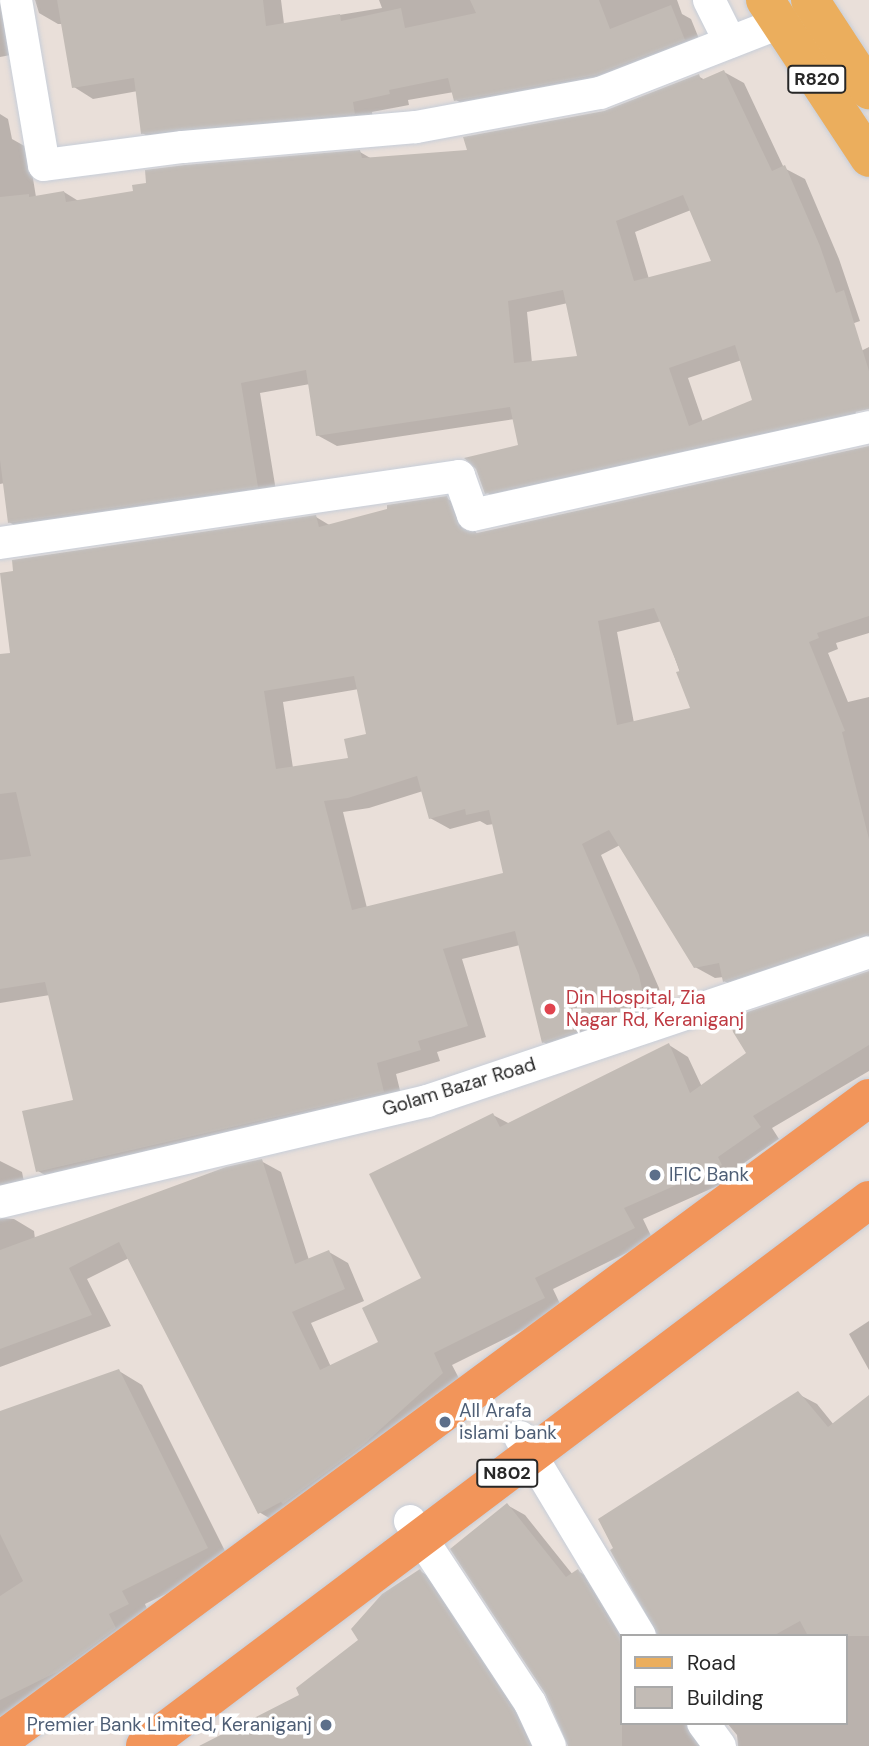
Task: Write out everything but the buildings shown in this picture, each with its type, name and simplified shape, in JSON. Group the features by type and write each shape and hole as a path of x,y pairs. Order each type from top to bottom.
{"highway":[{"path":"0,1741 869,1098"},
{"name":"N802","path":"145,1746 869,1200"}],"main road":[{"name":"R820","path":"810,0 869,90"},
{"name":"R820","path":"772,12 869,158"}],"street":[{"path":"16,0 44,165 183,147 429,125 600,93 730,42 772,12"},
{"path":"709,0 730,42"},
{"path":"0,543 459,476 473,515 869,427"},
{"name":"Golam Bazar Road","path":"0,1202 427,1101 869,952"},
{"path":"520,1437 639,1634"},
{"path":"410,1521 530,1703 550,1746"},
{"path":"704,1725 720,1746"}],"place":[{"name":"Din Hospital, Zia Nagar Rd, Keraniganj","path":"550,1009"},
{"name":"IFIC Bank","path":"655,1175"},
{"name":"All Arafa islami bank","path":"445,1422"},
{"name":"Premier Bank Limited, Keraniganj","path":"326,1725"}]}
